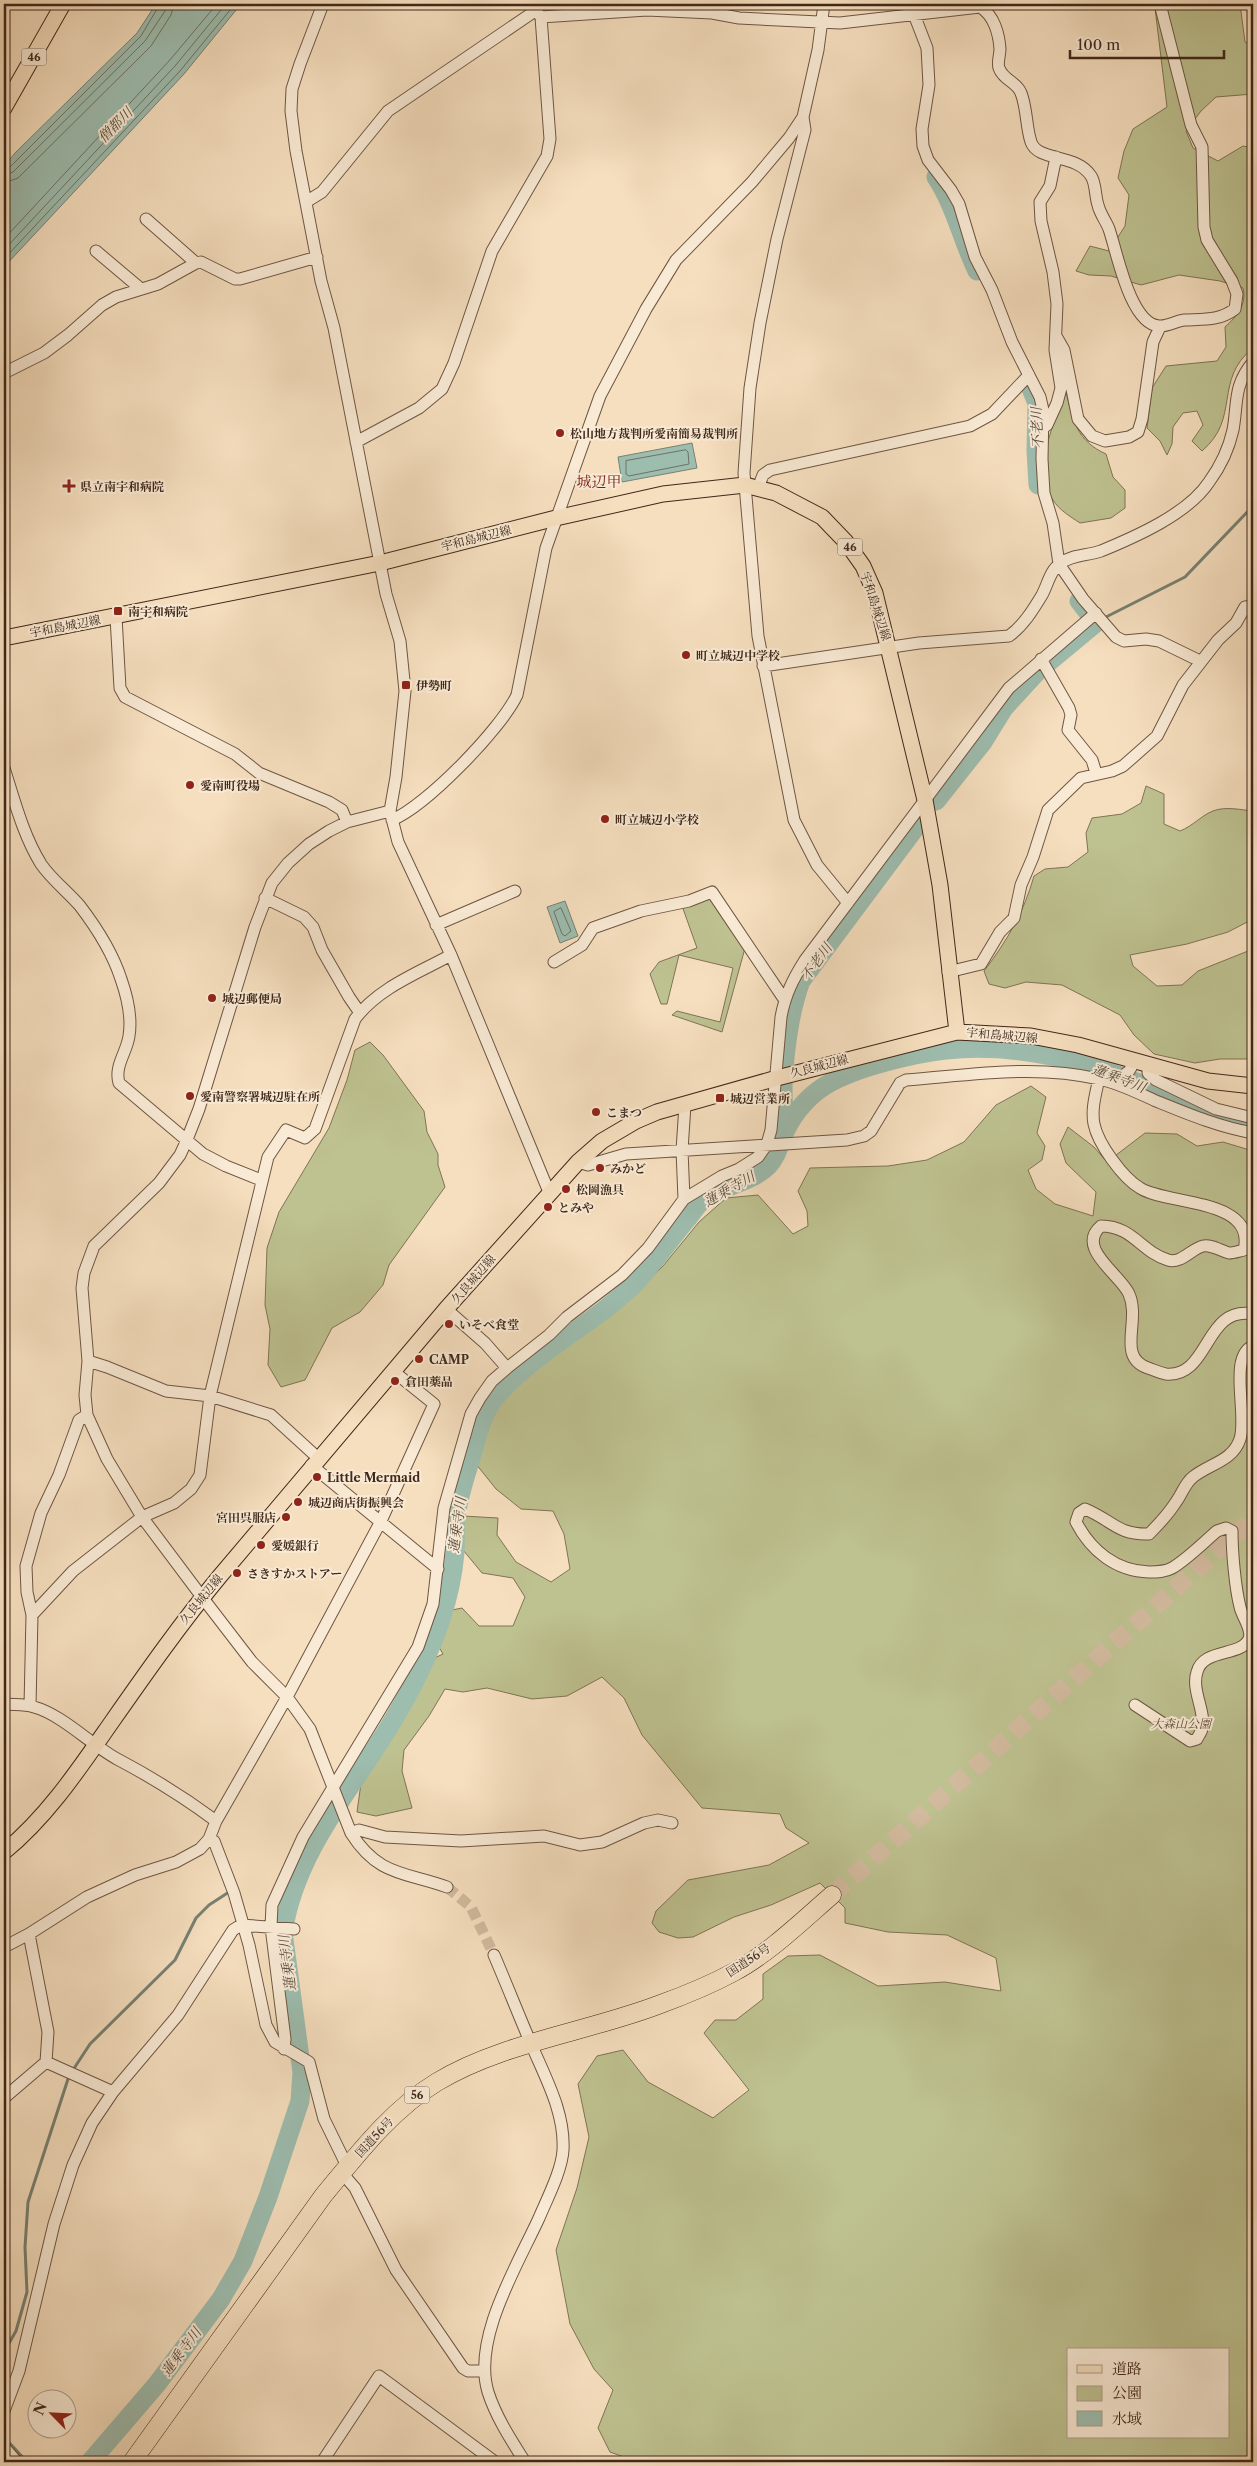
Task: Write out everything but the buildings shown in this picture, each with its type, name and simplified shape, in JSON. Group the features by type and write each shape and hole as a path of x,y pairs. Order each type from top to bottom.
{"highway":[{"name":"国道56号","path":"132,2462 323,2196 344,2169 407,2102 437,2082 469,2065 657,2006 734,1972 790,1932 832,1895"}],"main road":[{"name":"46","path":"4,108 63,4"},
{"name":"宇和島城辺線","path":"4,638 380,563 556,518 663,494 751,487 802,505 822,517 846,542 863,566 875,593 925,800 940,885 948,972 957,1032 990,1032 1031,1036 1078,1045 1208,1081 1253,1086"},
{"name":"久良城辺線","path":"4,1852 40,1818 97,1744 185,1619 315,1462 549,1192 578,1162 602,1141 636,1120 685,1104 776,1078 957,1032"}],"street":[{"path":"323,4 292,89 291,111 317,257 334,328 380,563 400,641 405,692 391,816 398,842 451,955 549,1192"},
{"path":"824,4 822,23 803,117 805,130 777,239 760,324 750,388 751,487 758,636 794,820 818,865 848,903"},
{"path":"910,4 927,48 929,85 922,129 923,146 928,160 951,190 958,204 976,257 992,290 1012,342 1040,397 1043,410 1044,494 1053,523 1059,564 1116,637 1124,641 1146,639 1159,641 1200,661"},
{"path":"306,202 322,192 388,111 535,11 647,7 712,13 739,18 840,23 871,18 916,16 980,7 988,11 995,25 1000,50 999,68 1006,78 1016,84 1021,94 1032,144 1042,154 1069,159 1081,166 1092,177 1098,207 1107,224 1131,301 1141,316 1152,324 1160,326 1180,321 1224,317 1235,309 1237,294 1232,281 1207,240 1204,227 1202,147 1191,125 1160,4"},
{"path":"356,442 419,408 442,389 454,363 492,251 547,156 550,139 535,11"},
{"path":"448,1887 394,1872 375,1862 361,1848 352,1833 310,1729 287,1697 252,1662 142,1517 107,1459 87,1415 85,1395 88,1361 82,1288 88,1259 94,1246 159,1183 180,1155 199,1109 265,898 272,883 288,863 309,844 347,822 391,816 418,806 464,761 511,708 517,695 546,548 600,396 663,279 676,260 758,174 789,138 803,117"},
{"path":"1043,428 1047,425 1058,403 1061,388 1055,350 1057,304 1053,272 1041,221 1040,202 1050,186 1056,157"},
{"path":"146,219 196,263"},
{"path":"96,251 141,290"},
{"path":"4,373 44,353 116,297 158,284 196,263 201,262 235,279 240,279 317,257"},
{"path":"1056,336 1064,350 1078,419 1092,436 1105,441 1130,437 1138,432 1142,419 1153,342 1160,326"},
{"path":"763,666 889,647 1009,636 1018,630 1028,616 1059,564 1072,556 1100,551 1148,529 1188,504 1208,484 1222,460 1233,430 1236,396 1243,374 1253,362"},
{"path":"751,487 770,470 970,426 992,414 1029,375"},
{"path":"948,972 981,964 1000,932 1014,918 1021,885 1034,857 1048,810 1081,778 1096,773 1112,771 1123,766 1156,736 1183,685 1200,661 1236,623 1245,607 1253,606"},
{"path":"288,2051 270,1927 272,1905 291,1859 418,1647 433,1604 444,1508 471,1414 492,1381 550,1335 567,1317 622,1275 648,1248 684,1199 722,1176 739,1170 758,1156 767,1144 771,1130 784,999 805,960 1009,688 1096,613"},
{"path":"116,616 120,688 125,697 235,754 259,773 329,802 342,810 347,822"},
{"path":"1041,659 1070,708 1072,715 1068,730 1092,760 1096,773"},
{"path":"4,768 28,837 42,864 85,914 115,962 122,979 129,1036 117,1075 119,1083 186,1142 226,1166 260,1180"},
{"path":"436,925 516,891"},
{"path":"554,962 582,945 593,928 641,912 689,901 712,892 784,999"},
{"path":"265,898 304,917 313,927 322,950 360,1013"},
{"path":"32,1615 73,1571 142,1517 174,1503 191,1489 200,1475 210,1396 260,1180 268,1157 286,1130 305,1138 315,1129 355,1019 360,1013 391,986 451,955"},
{"path":"1114,1083 1142,1063 1148,1073 1156,1080 1216,1109 1253,1118"},
{"path":"578,1162 588,1165 626,1154 847,1140 864,1136 871,1131 900,1083 906,1080 983,1072 1039,1070 1099,1078 1226,1128 1253,1133"},
{"path":"1099,1078 1093,1106 1094,1124 1100,1140 1123,1175 1140,1189 1160,1196 1218,1206 1242,1215 1248,1220 1252,1230 1250,1241 1244,1250 1231,1253 1206,1245 1196,1248 1180,1259 1170,1261 1148,1250 1132,1235 1111,1226 1100,1226 1095,1230 1092,1240 1096,1253 1126,1285 1134,1305 1131,1355 1138,1365 1164,1374 1177,1374 1188,1369 1222,1322 1235,1313 1253,1314"},
{"path":"684,1199 682,1150 685,1104"},
{"path":"446,1309 485,1343 507,1368"},
{"path":"1135,1705 1164,1722 1190,1741 1197,1739 1202,1728 1195,1683 1197,1671 1202,1662 1245,1645 1250,1638 1250,1629 1244,1621 1239,1606 1232,1531 1226,1528 1217,1530 1172,1568 1159,1572 1133,1572 1111,1562 1083,1535 1076,1522 1079,1513 1086,1509 1098,1514 1120,1530 1133,1534 1149,1534 1177,1502 1193,1477 1222,1461 1235,1450 1240,1439 1243,1419 1239,1374 1241,1359 1249,1348 1253,1346"},
{"path":"88,1361 122,1372 166,1391 210,1396 271,1415 315,1462 381,1521 438,1568"},
{"path":"4,1947 29,1934 87,1897 135,1875 176,1862 200,1849 210,1839 216,1821 287,1697 381,1521 434,1404 393,1371"},
{"path":"30,1706 32,1615 25,1579 30,1544 79,1420 87,1415"},
{"path":"4,1704 30,1706 44,1712 97,1744 118,1760 132,1765 178,1794 216,1821"},
{"path":"352,1833 359,1830 386,1837 461,1841 544,1836 580,1845 602,1842 644,1823 658,1820 672,1823"},
{"path":"210,1839 214,1841 227,1880 234,1893 241,1925 249,1945 266,2025 275,2042 309,2062 324,2119 344,2169 396,2270 463,2368 468,2371 483,2371"},
{"path":"4,2411 19,2371 54,2224 73,2165 92,2123 113,2092 178,2015 233,1930 241,1925 294,1929"},
{"path":"4,2098 46,2062 48,2032 29,1934"},
{"path":"494,1955 554,2096 562,2126 563,2151 550,2193 495,2315 486,2344 483,2371 496,2413 524,2462"},
{"path":"46,2062 113,2092"},
{"path":"322,2462 379,2376 495,2462"},
{"path":"4,2447 17,2462"}],"green space":[{"path":"1160,4 1240,4 1245,42 1253,46 1253,94 1216,97 1201,111 1186,131 1193,148 1218,161 1243,146 1253,148 1253,348 1241,360 1234,373 1221,425 1214,438 1202,451 1192,441 1203,425 1197,411 1183,413 1173,427 1172,444 1167,455 1160,441 1147,428 1152,388 1166,366 1217,361 1226,347 1225,327 1240,310 1244,300 1243,288 1220,281 1179,275 1141,285 1111,276 1089,275 1076,271 1090,246 1109,251 1125,226 1129,195 1118,178 1124,151 1133,129 1167,107 1155,8"},
{"path":"1066,392 1074,421 1082,436 1096,449 1106,454 1113,477 1125,490 1125,508 1111,518 1080,523 1058,507 1047,487 1044,474 1047,445"},
{"path":"1146,786 1164,794 1164,824 1180,831 1209,813 1218,810 1253,811 1253,919 1228,932 1187,944 1130,955 1133,966 1157,986 1182,985 1198,971 1253,949 1253,1056 1247,1059 1220,1059 1195,1063 1154,1054 1134,1035 1120,1015 1062,985 1026,982 1005,988 989,984 984,971 1014,926 1034,876 1045,869 1068,867 1088,852 1086,833 1092,818 1122,814 1141,803"},
{"path":"711,896 745,948 722,1032 672,1015 677,1011 720,1022 733,968 679,955 667,1004 661,1004 650,974 659,962 697,948 681,903"},
{"path":"370,1042 383,1055 424,1111 427,1132 438,1154 438,1165 445,1187 389,1265 383,1285 360,1312 332,1328 305,1380 281,1387 268,1365 270,1329 265,1305 267,1248 279,1212 329,1128 347,1080 355,1050"},
{"name":"大森山公園","path":"1031,1086 1046,1097 1037,1133 1045,1146 1042,1160 1028,1170 1036,1189 1055,1204 1093,1216 1096,1192 1066,1163 1060,1144 1068,1127 1094,1147 1107,1162 1145,1133 1177,1134 1197,1146 1223,1142 1253,1151 1253,2462 638,2462 610,2452 598,2428 613,2390 594,2369 570,2324 556,2250 577,2188 589,2137 578,2084 597,2056 623,2050 648,2082 713,2118 749,2090 704,2033 715,2020 736,2020 763,1999 763,1974 788,1956 820,1955 878,1986 945,1982 1001,1991 996,1958 947,1935 888,1932 845,1923 845,1908 820,1883 771,1905 734,1917 693,1937 678,1938 659,1932 652,1923 656,1911 688,1880 769,1865 809,1843 786,1828 780,1814 702,1808 642,1735 624,1698 602,1677 567,1696 532,1699 487,1688 463,1692 445,1689 429,1716 404,1750 402,1771 412,1808 376,1816 357,1812 362,1776 379,1742 426,1662 443,1654 437,1644 447,1611 462,1608 479,1626 513,1626 525,1597 513,1578 482,1573 459,1545 463,1516 498,1518 497,1535 516,1562 551,1582 570,1569 564,1534 553,1511 521,1509 496,1489 476,1464 496,1404 532,1367 567,1337 639,1290 663,1266 699,1222 726,1198 758,1195 793,1234 808,1226 807,1211 798,1191 810,1168 888,1166 927,1160 964,1142 996,1105"}],"water":[{"name":"僧都川","path":"156,4 241,4 184,74 4,267 4,166 137,33"},
{"path":"692,443 697,468 622,482 618,457"},
{"path":"565,901 578,936 560,943 547,907"}],"waterway":[{"name":"不老川","path":"936,177 943,188 977,271"},
{"name":"不老川","path":"1029,384 1037,403 1036,451 1038,485"},
{"path":"1104,618 1185,577 1253,506"},
{"name":"不老川","path":"936,801 983,742 1004,708 1037,672 1096,623 1079,601"},
{"name":"不老川","path":"787,1127 783,1094 785,1054 792,1014 801,981 919,823"},
{"name":"蓮乗寺川","path":"90,2462 157,2384 221,2299 243,2261 268,2197 300,2101 302,2072 283,1932 290,1903 299,1876 311,1850 396,1714 431,1647 444,1611 452,1578 455,1553 455,1521 461,1491 481,1425 492,1402 524,1369 601,1312 636,1282 702,1201 718,1191 753,1177 768,1166 775,1157 785,1131 794,1115 813,1095 832,1082 855,1072 904,1057 944,1050 972,1048 1030,1052 1086,1065 1114,1074 1210,1114 1253,1126"},
{"path":"4,2352 16,2331 27,2292 25,2247 28,2202 69,2076 90,2044 175,1960 196,1918 209,1905 229,1892"},
{"path":"4,2437 27,2462"}],"tunnel":[{"path":"832,1895 1253,1519"},
{"path":"447,1887 471,1907 494,1955"}],"place":[{"name":"松山地方裁判所愛南簡易裁判所","path":"560,433"},
{"name":"県立南宇和病院","path":"69,486"},
{"name":"南宇和病院","path":"118,611"},
{"name":"町立城辺中学校","path":"686,655"},
{"name":"伊勢町","path":"406,685"},
{"name":"愛南町役場","path":"190,785"},
{"name":"町立城辺小学校","path":"605,819"},
{"name":"城辺郵便局","path":"212,998"},
{"name":"愛南警察署城辺駐在所","path":"190,1096"},
{"name":"城辺営業所","path":"720,1098"},
{"name":"こまつ","path":"596,1112"},
{"name":"みかど","path":"600,1168"},
{"name":"松岡漁具","path":"566,1189"},
{"name":"とみや","path":"548,1207"},
{"name":"いそべ食堂","path":"449,1324"},
{"name":"CAMP","path":"419,1359"},
{"name":"倉田薬品","path":"395,1381"},
{"name":"Little Mermaid","path":"317,1477"},
{"name":"城辺商店街振興会","path":"298,1502"},
{"name":"宮田呉服店","path":"286,1517"},
{"name":"愛媛銀行","path":"261,1545"},
{"name":"さきすかストアー","path":"237,1573"}],"district":[{"name":"城辺甲","path":"599,481"}]}
